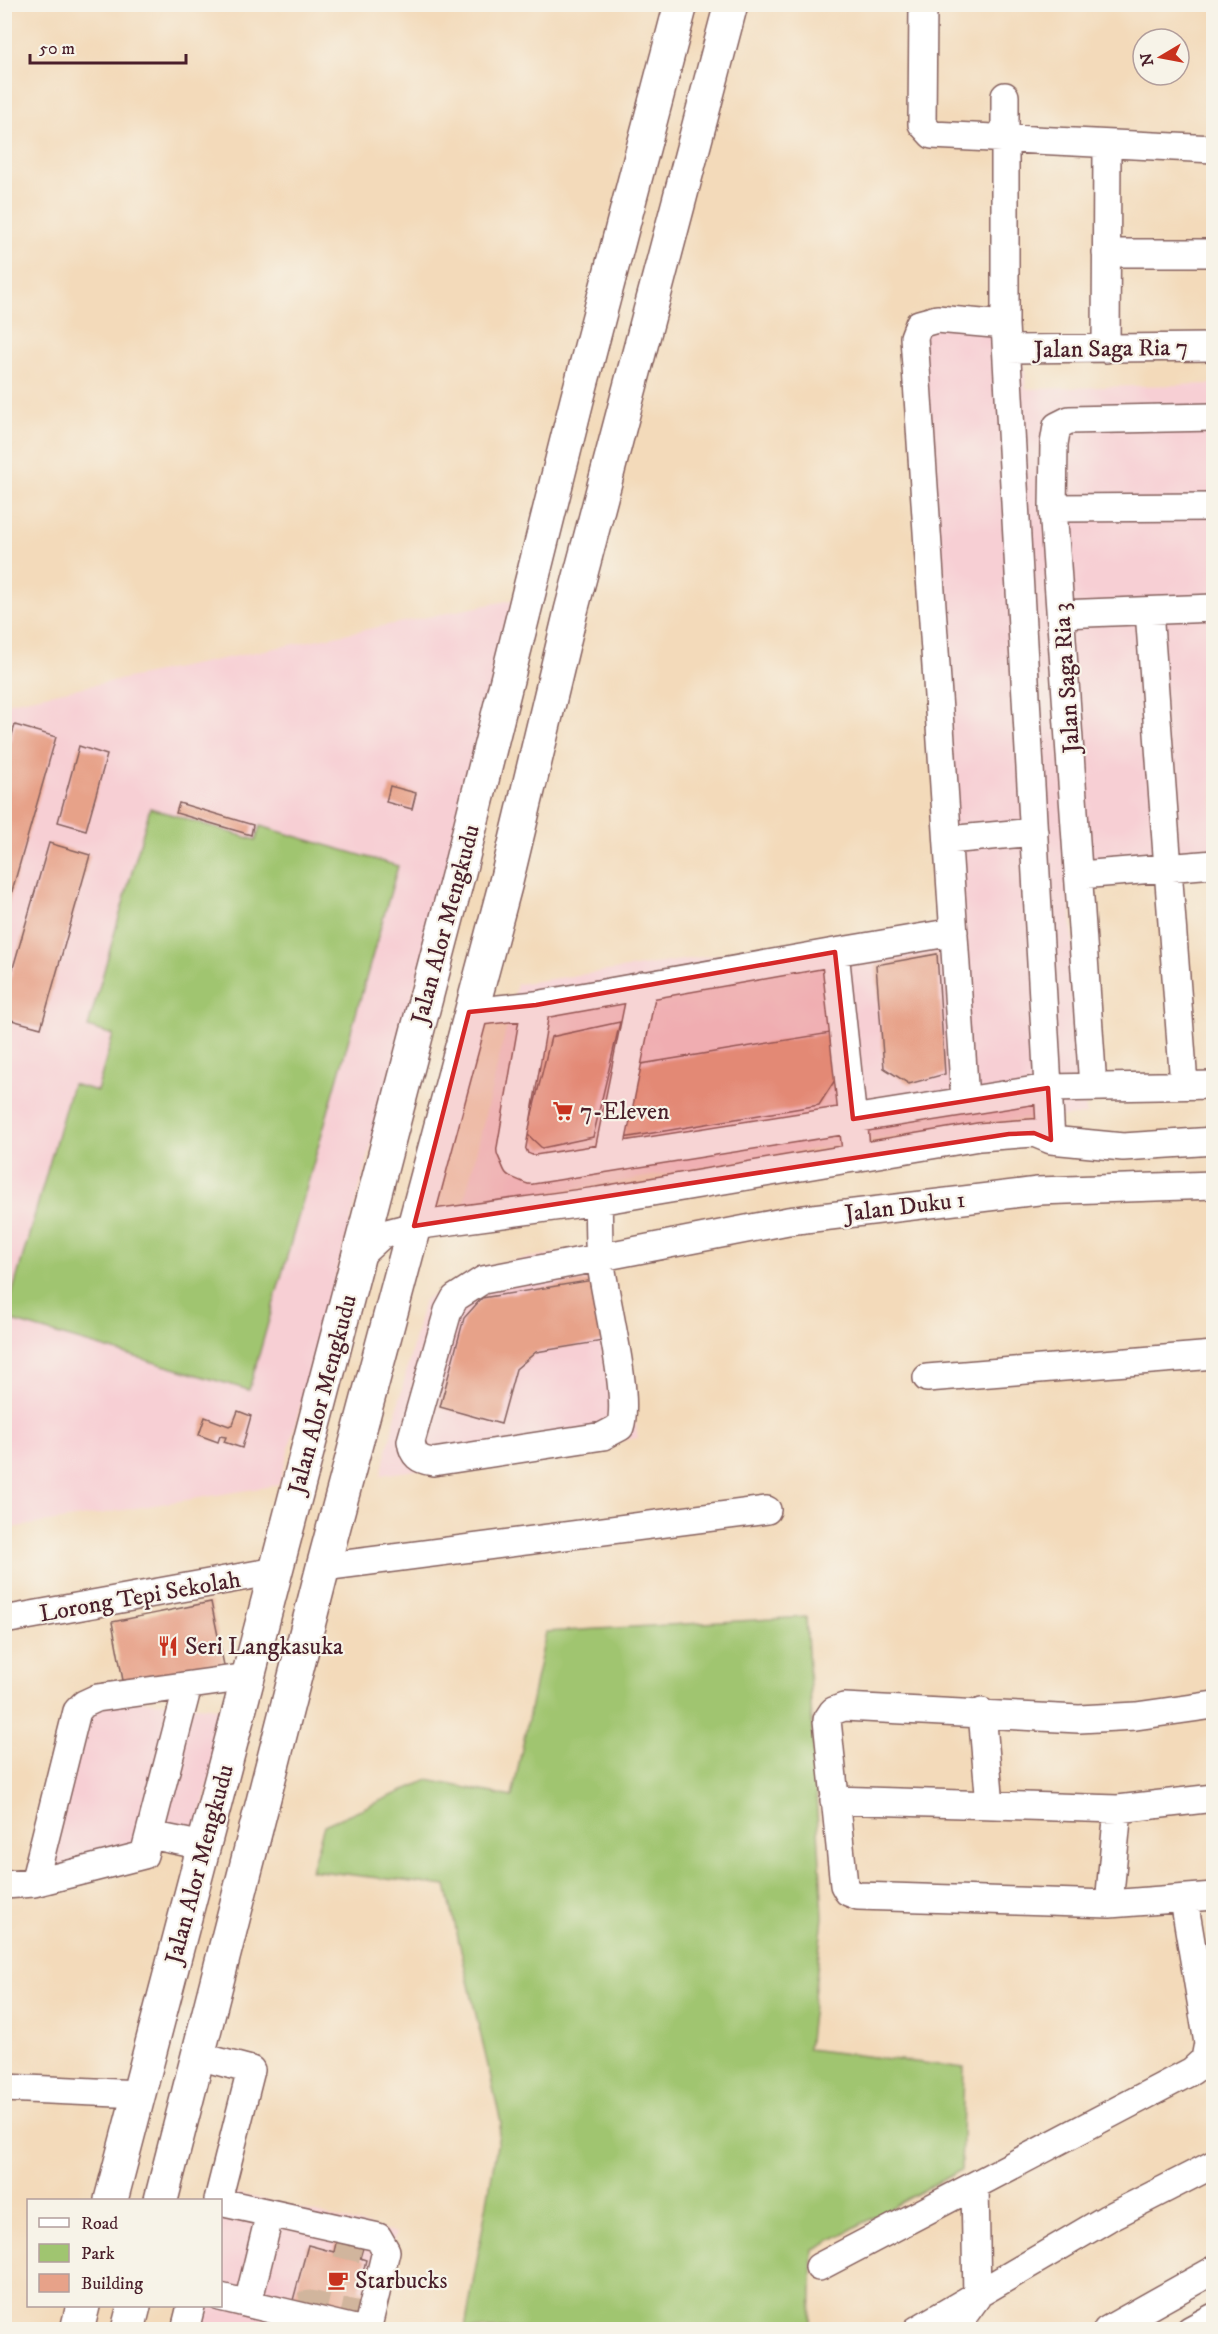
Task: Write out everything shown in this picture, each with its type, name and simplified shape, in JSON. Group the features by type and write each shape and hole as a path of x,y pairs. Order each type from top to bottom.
{"main road":[{"name":"Jalan Alor Mengkudu","path":"111,2199 462,861 530,587 681,4"},
{"name":"Jalan Alor Mengkudu","path":"161,2199 323,1567 506,882 571,611 731,4"},
{"path":"154,2040 160,2056 173,2062 199,2048"},
{"path":"77,2330 83,2307"},
{"path":"128,2330 134,2307"}],"street":[{"path":"923,4 922,124 932,135 1214,149"},
{"path":"1005,96 1007,337 1051,1140"},
{"path":"1106,349 1107,145"},
{"path":"1106,253 1214,253"},
{"name":"Jalan Saga Ria 7","path":"948,840 914,337 919,324 937,319 1007,337 1106,349 1214,347"},
{"name":"Jalan Saga Ria 3","path":"1093,1087 1053,508 1054,444 1058,426 1069,420 1214,417"},
{"path":"1053,508 1214,507"},
{"path":"1061,614 1214,608"},
{"path":"1149,611 1170,867 1184,1086"},
{"path":"965,1100 948,840 1034,832"},
{"path":"1080,875 1214,864"},
{"path":"470,1011 536,1005 954,932"},
{"path":"835,952 857,1158"},
{"path":"608,1157 643,986"},
{"path":"536,1005 512,1150 517,1164 531,1170 1048,1088 1214,1085"},
{"path":"359,1256 383,1234 414,1226 598,1201 1009,1134 1034,1133 1051,1140 1123,1147 1214,1141"},
{"name":"Jalan Duku 1","path":"600,1257 620,1377 623,1419 620,1427 603,1436 433,1462 417,1457 413,1452 411,1441 448,1311 455,1298 483,1281 600,1257 788,1221 1038,1191 1214,1185"},
{"path":"598,1201 600,1257"},
{"path":"927,1378 1214,1355"},
{"path":"323,1567 767,1510"},
{"name":"Lorong Tepi Sekolah","path":"4,1620 276,1571"},
{"path":"34,1883 77,1711 84,1704 97,1698 249,1677"},
{"path":"147,1845 188,1686"},
{"path":"1214,1705 1109,1718 844,1707 832,1711 827,1720 844,1885 848,1892 858,1896 1109,1904 1214,1896"},
{"path":"982,1712 990,1805"},
{"path":"834,1800 1119,1809 1214,1798"},
{"path":"1109,1904 1119,1809"},
{"path":"4,1885 34,1883 147,1845 204,1846"},
{"path":"819,2267 1192,2071 1205,2059 1208,2043 1184,1900"},
{"path":"199,2048 251,2070 219,2199"},
{"path":"4,2088 140,2094"},
{"path":"917,2330 977,2297 1108,2218 1214,2164"},
{"path":"962,2330 964,2315 977,2297 975,2186"},
{"path":"222,2202 378,2236 383,2241 386,2251 369,2322 367,2327 360,2330 295,2310 222,2297"},
{"path":"274,2213 297,2232 350,2246 370,2256 363,2290"},
{"path":"248,2303 274,2213"},
{"path":"1107,2330 1214,2270"},
{"path":"1190,2330 1214,2317"}],"highlighted area":[{"path":"835,952 853,1119 1048,1088 1051,1140 1034,1133 1009,1134 414,1226 469,1012 536,1005"}],"shaded area":[{"path":"1020,314 1026,389 1213,384 1213,861 1068,870 1086,1115 968,1124 463,1207 517,984 953,921 908,322"},
{"path":"521,598 279,1485 5,1529 5,703"},
{"path":"606,1244 638,1438 381,1475 424,1300 480,1267"},
{"path":"86,1695 228,1709 195,1838 48,1873"},
{"path":"227,2191 396,2233 370,2329 194,2330 200,2307 222,2307 222,2211"}],"green space":[{"path":"150,808 256,840 260,826 398,866 249,1390 5,1319 72,1084 97,1091 113,1035 88,1027"},
{"path":"806,1617 823,1917 808,2049 964,2068 961,2170 813,2250 811,2329 465,2329 501,2122 446,1886 311,1870 324,1825 428,1780 512,1797 546,1632"}],"building":[{"path":"15,725 56,737 6,912 4,761"},
{"path":"79,746 107,755 86,830 58,822"},
{"path":"390,786 416,793 412,809 386,802"},
{"path":"179,803 253,825 251,835 176,813"},
{"path":"49,843 90,855 41,1028 4,1018 4,999"},
{"path":"937,954 945,1074 909,1084 884,1068 876,965"},
{"path":"620,1022 593,1137 542,1148 527,1134 551,1037"},
{"path":"830,1033 835,1080 819,1105 623,1138 635,1065"},
{"path":"593,1280 603,1341 536,1352 516,1369 501,1424 440,1407 464,1318 482,1298"},
{"path":"238,1411 251,1416 242,1448 224,1442 226,1437 220,1436 218,1442 199,1435 205,1417 229,1426 233,1424"},
{"name":"Seri Langkasuka","path":"211,1602 225,1670 125,1691 112,1622"},
{"path":"338,2235 365,2241 360,2258 366,2260 359,2289 367,2291 359,2322 292,2304 308,2245 334,2252"}],"tunnel":[{"path":"337,2243 362,2249"},
{"path":"301,2306 310,2304 355,2314 363,2290"}],"place":[{"name":"7-Eleven","path":"563,1111"},
{"name":"Seri Langkasuka","path":"168,1646"},
{"name":"Starbucks","path":"338,2280"}]}
